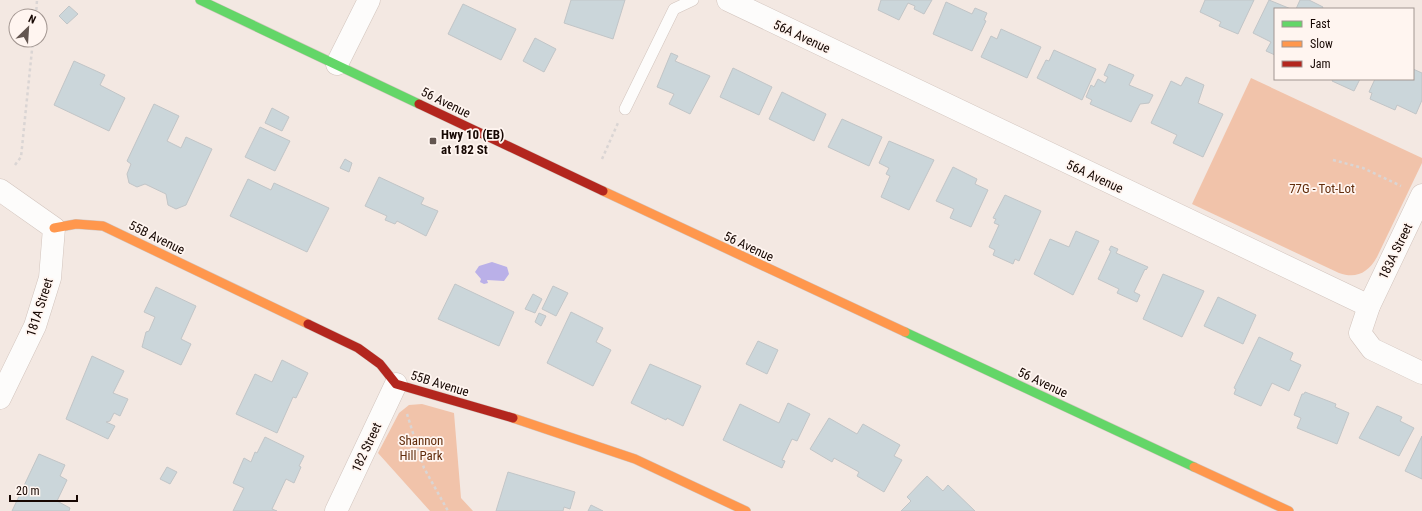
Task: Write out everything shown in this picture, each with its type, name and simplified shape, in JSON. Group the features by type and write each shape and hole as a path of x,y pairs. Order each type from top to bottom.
{"main road":[{"name":"56 Avenue","path":"200,0 670,223 1289,511"},
{"name":"55B Avenue","path":"54,228 76,224 103,226 358,348 380,364 396,384 570,436 620,453 665,472 746,511"}],"street":[{"path":"337,64 369,0"},
{"name":"56A Avenue","path":"728,0 1368,306"},
{"path":"0,190 54,228"},
{"name":"183A Street","path":"1368,306 1414,192"},
{"name":"181A Street","path":"0,398 35,326 50,278 54,228"},
{"path":"1368,306 1360,333 1372,349 1422,373"},
{"name":"182 Street","path":"336,511 396,384"}],"lane":[{"path":"625,109 674,9 693,0"}],"path":[{"path":"15,165 21,157 32,48"},
{"path":"602,159 625,109"},
{"path":"1333,160 1363,168 1414,192"},
{"path":"406,410 424,468 448,511"}],"green space":[{"name":"77G - Tot-Lot","path":"1251,78 1422,158 1422,163 1377,257 1366,271 1356,275 1345,275 1339,273 1192,204"},
{"name":"Shannon Hill Park","path":"422,404 454,413 461,498 473,511 430,511 378,453 399,413 409,405"}],"shaded area":[{"path":"492,262 507,267 509,274 504,281 487,280 488,283 484,284 480,282 481,279 475,272 479,266"}],"building":[{"path":"571,0 625,0 613,39 564,23"},
{"path":"881,0 932,0 924,14 914,9 915,6 908,3 899,20 878,10"},
{"path":"1205,0 1254,0 1238,34 1219,26 1221,22 1200,12"},
{"path":"1269,0 1289,8 1274,8 1274,55 1266,51 1271,42 1253,33"},
{"path":"1300,0 1309,0 1323,7 1322,8 1296,8"},
{"path":"946,2 972,14 975,8 987,13 984,20 986,21 972,51 933,34"},
{"path":"463,4 516,29 501,60 448,34"},
{"path":"69,6 78,14 67,24 59,16"},
{"path":"1001,29 1041,47 1027,78 981,57 991,36 997,39"},
{"path":"535,38 556,49 544,72 523,61"},
{"path":"1054,50 1096,69 1082,100 1037,78 1046,60 1049,61"},
{"path":"671,53 678,56 675,61 710,76 690,114 669,104 674,94 657,87"},
{"path":"74,61 105,75 100,85 125,98 109,131 54,105"},
{"path":"1109,64 1134,75 1129,85 1153,95 1149,103 1140,104 1131,122 1090,104 1092,100 1086,97 1091,85 1094,87 1098,79 1105,83 1108,77 1104,75"},
{"path":"733,68 772,87 759,115 720,97"},
{"path":"1414,69 1422,73 1422,100 1416,114 1397,105 1395,110 1370,99 1372,93 1369,92 1375,80 1414,80"},
{"path":"1186,77 1204,85 1198,103 1223,114 1203,157 1173,143 1177,135 1151,123 1171,81 1181,86"},
{"path":"1332,80 1360,80 1354,91"},
{"path":"782,92 826,114 814,141 769,119"},
{"path":"154,104 179,116 167,141 181,148 186,137 212,149 186,205 176,209 168,205 166,194 145,184 137,187 129,183 127,174 131,164 127,161"},
{"path":"272,108 289,117 282,131 265,123"},
{"path":"842,119 882,137 869,166 828,147"},
{"path":"260,127 290,141 275,171 245,157"},
{"path":"889,141 934,160 909,210 881,197 890,176 886,174 889,168 879,163"},
{"path":"345,159 352,163 349,172 340,168"},
{"path":"953,167 977,179 975,184 988,190 971,227 950,218 954,209 936,201"},
{"path":"379,177 424,198 421,204 438,211 426,236 397,221 395,224 385,220 387,216 365,206"},
{"path":"248,179 271,190 274,183 329,208 307,252 230,216"},
{"path":"1005,195 1041,211 1019,261 1015,259 1013,264 993,255 995,250 989,247 999,225 994,223 996,219 993,218"},
{"path":"1076,231 1099,241 1073,295 1034,274 1050,239 1069,247"},
{"path":"1111,246 1118,249 1116,253 1148,267 1146,270 1145,269 1134,292 1140,295 1137,302 1117,293 1119,289 1098,279 1111,251 1109,250"},
{"path":"1163,274 1204,291 1182,337 1143,319"},
{"path":"455,284 514,312 499,346 438,319"},
{"path":"553,286 568,293 556,316 542,309"},
{"path":"156,287 196,306 181,339 191,344 181,365 142,347 146,332 149,331 155,317 144,312"},
{"path":"533,294 542,299 535,313 525,309"},
{"path":"1218,297 1256,315 1243,344 1204,326"},
{"path":"571,312 603,328 596,342 611,350 593,386 547,363"},
{"path":"539,313 546,316 541,326 535,322"},
{"path":"1259,337 1293,353 1290,360 1301,365 1289,391 1272,383 1261,406 1234,394 1236,389 1234,388"},
{"path":"758,341 778,350 767,374 746,364"},
{"path":"92,356 124,371 113,393 128,399 120,416 114,413 110,421 106,422 115,426 108,439 66,419"},
{"path":"282,360 308,373 296,398 293,397 277,433 236,414 255,374 272,382"},
{"path":"650,364 701,386 683,426 667,418 666,420 631,403"},
{"path":"1305,392 1336,404 1335,407 1349,413 1337,444 1297,428 1301,418 1294,415 1302,394"},
{"path":"788,403 810,414 797,441 792,439 782,460 785,461 782,468 723,440 740,404 779,423"},
{"path":"1377,406 1402,417 1400,421 1414,428 1399,456 1359,438"},
{"path":"829,418 857,434 863,424 900,445 894,456 902,460 884,492 857,476 859,472 834,458 832,462 810,449"},
{"path":"1422,436 1422,479 1405,471"},
{"path":"265,437 304,456 299,466 301,467 294,483 286,479 272,509 277,511 233,511 244,488 233,483 244,458 251,462 255,452 257,453"},
{"path":"39,454 65,465 60,476 67,480 57,501 70,508 69,511 12,511"},
{"path":"167,467 177,472 170,484 160,479"},
{"path":"508,472 575,492 570,509 564,507 563,511 496,511"},
{"path":"927,476 943,491 948,485 975,511 901,511 911,501 907,497"},
{"path":"591,505 603,511 588,511"}],"traffic: fast":[{"path":"200,0 419,104"},
{"path":"905,332 1194,467"}],"traffic: slow":[{"path":"603,191 905,332"},
{"path":"54,228 76,224 103,226 308,324"},
{"path":"513,418 635,459 746,511"},
{"path":"1194,467 1289,511"}],"traffic: jam":[{"path":"419,104 603,191"},
{"path":"308,324 358,348 380,364 396,384 513,418"}],"place":[{"name":"Hwy 10 (EB) at 182 St","path":"433,141"}]}
